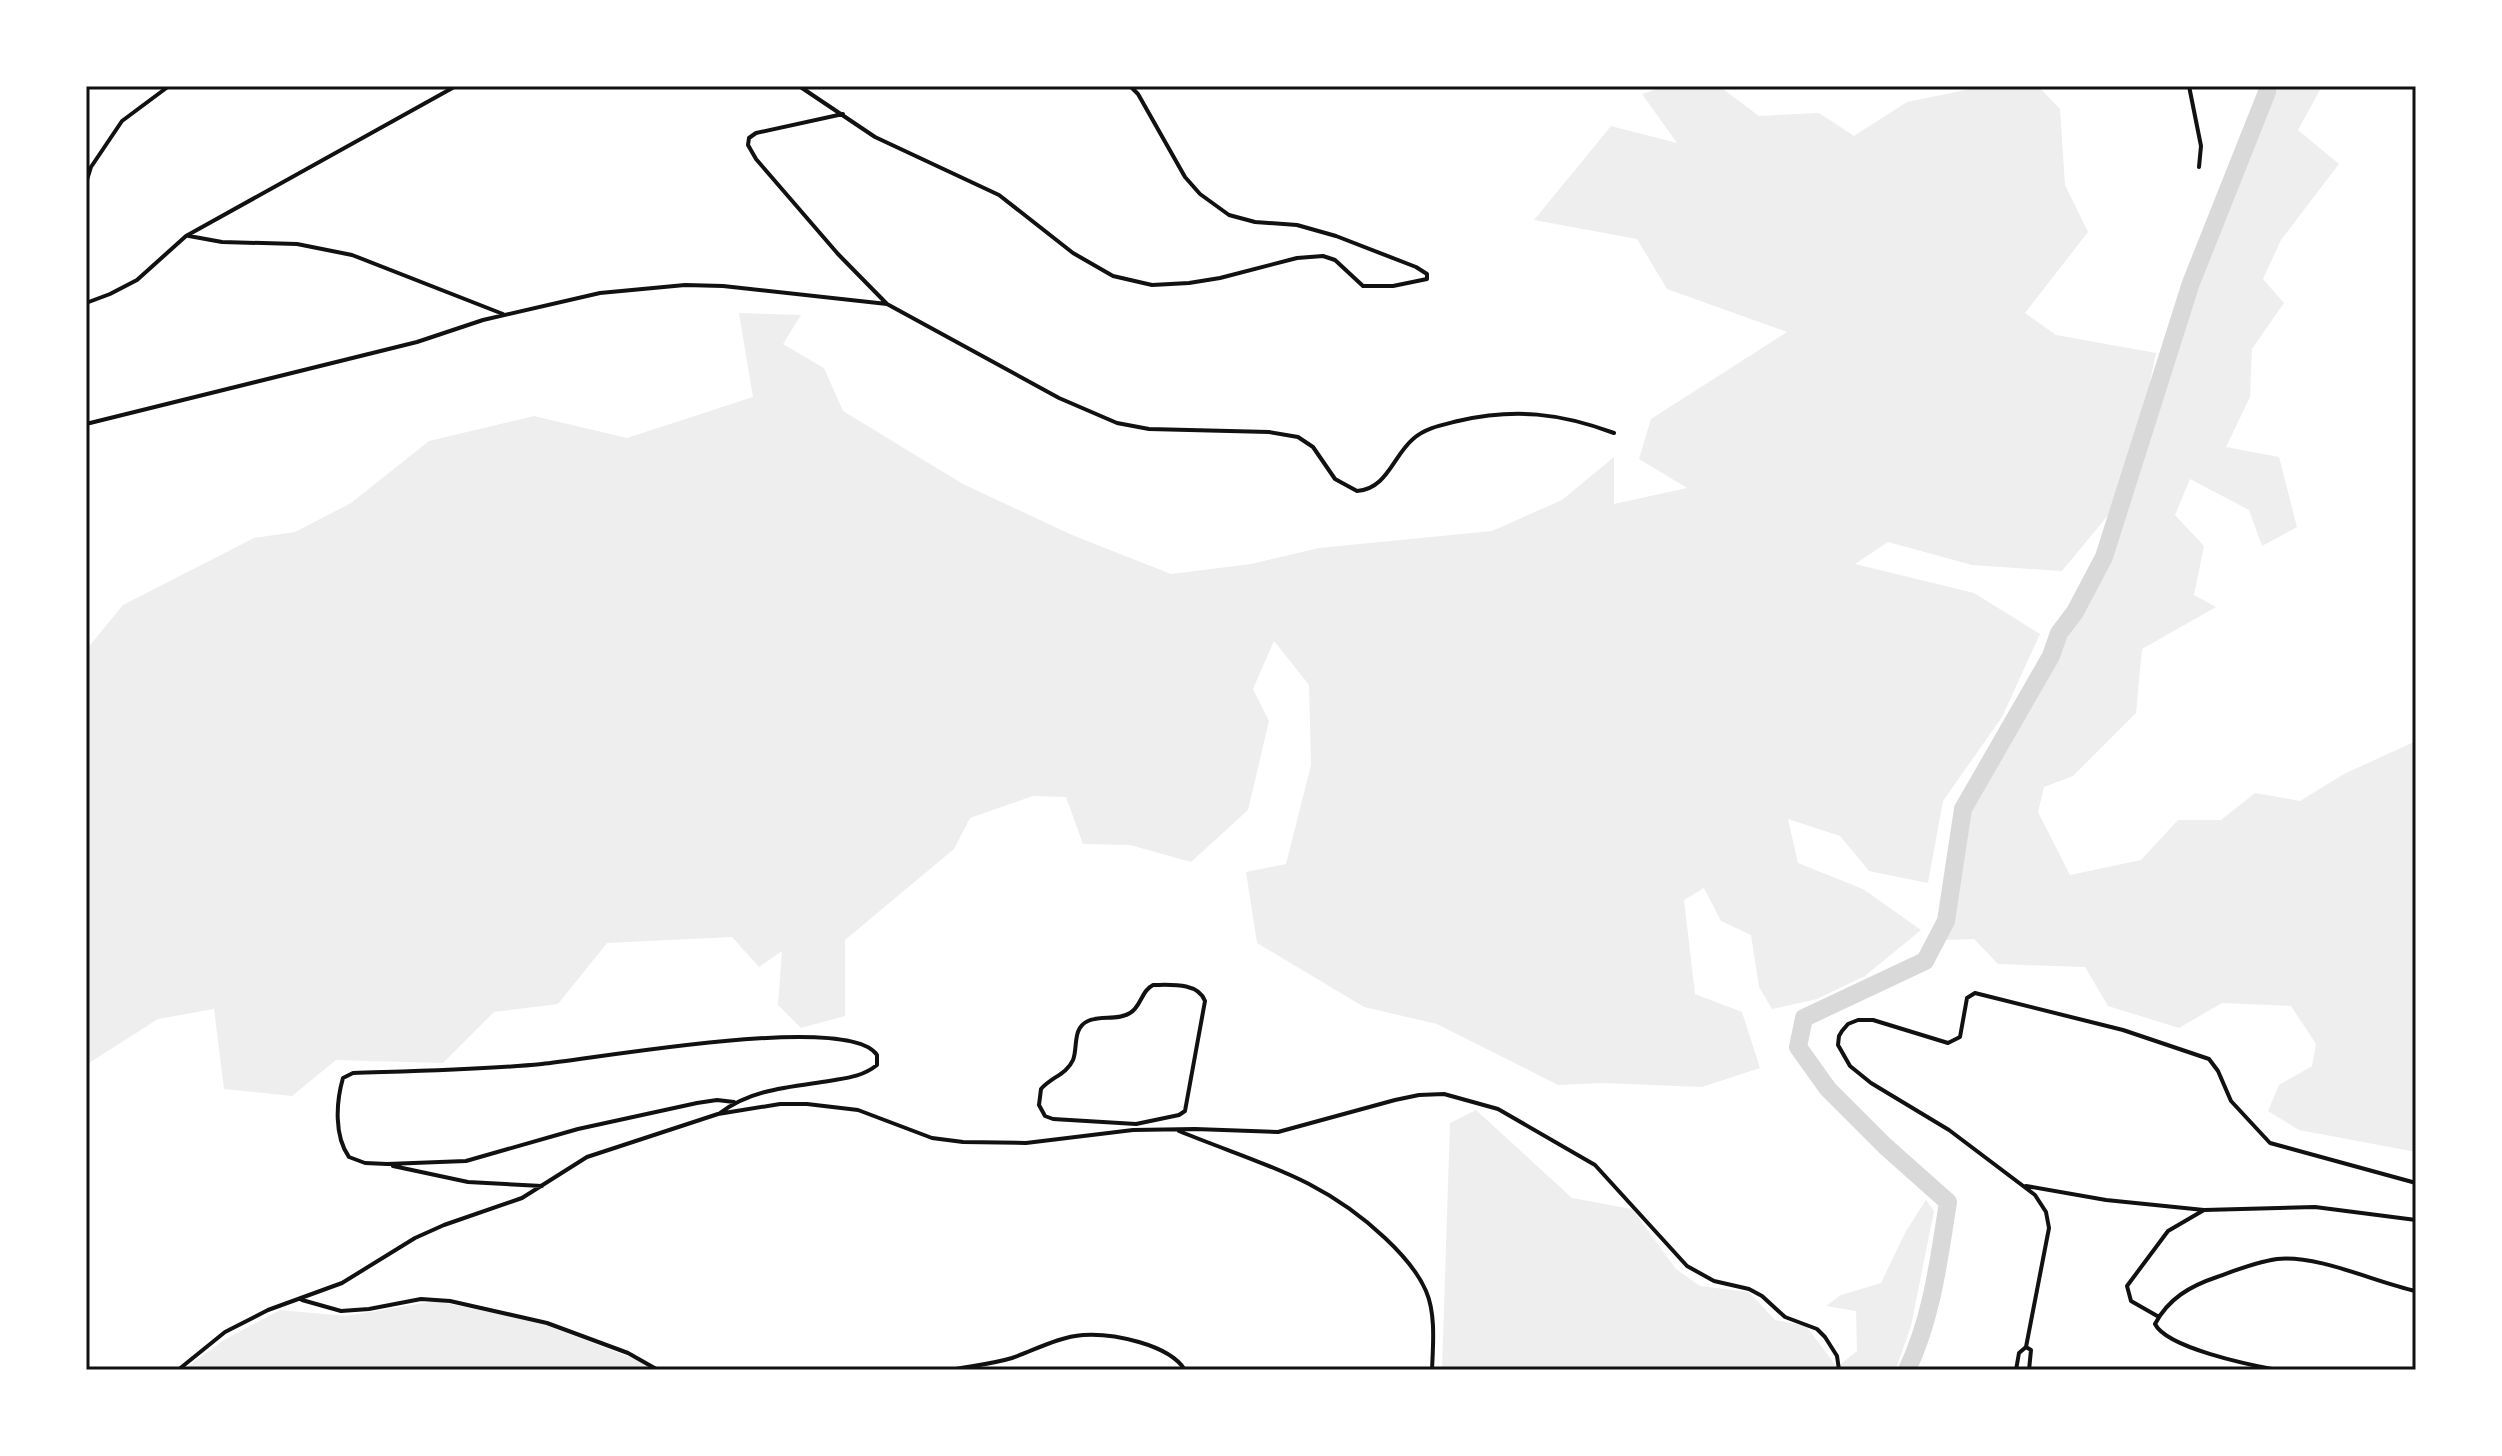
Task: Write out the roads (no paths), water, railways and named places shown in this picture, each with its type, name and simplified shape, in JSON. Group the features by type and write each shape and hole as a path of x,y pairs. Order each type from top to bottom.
{"street":[{"path":"86,183 91,167 122,121 169,86"},
{"path":"86,303 137,280 186,236 456,86"},
{"path":"799,86 875,137 987,188 1097,269 1125,280 1152,285 1189,283 1297,258 1323,256 1335,260 1363,286 1393,286 1427,279 1427,274 1416,267 1336,236 1297,225 1255,222 1229,215 1200,194 1185,177 1138,94 1130,86"},
{"path":"2189,86 2201,146 2199,167"},
{"path":"843,114 756,133 749,138 748,145 756,159 838,254 887,304 1059,398 1117,423 1149,429 1269,432 1298,437 1313,447 1335,479 1357,491 1374,487 1382,480 1406,446 1422,432 1485,414 1512,412 1552,416 1614,433"},
{"path":"86,194 86,222"},
{"path":"186,236 222,242 297,244 352,255 506,315"},
{"path":"86,424 417,342 506,315 620,289 685,285 759,288 887,304"},
{"path":"1153,985 1196,989 1203,995 1205,1006 1185,1110 1179,1115 1136,1124 1048,1118 1040,1108 1041,1089 1070,1066 1078,1030 1083,1024 1131,1013 1145,990 1153,985"},
{"path":"2016,1370 2019,1353 2026,1347 2049,1228 2046,1212 2035,1195 1949,1130 1858,1073 1838,1045 1839,1036 1848,1024 1873,1020 1948,1043 1960,1037 1967,998 1975,993 2123,1030 2209,1059 2218,1071 2231,1101 2270,1143 2416,1183"},
{"path":"543,1186 468,1182 387,1164 356,1161 349,1157 342,1145 339,1103 342,1082 350,1074 531,1065 760,1038 827,1039 871,1047 877,1055 877,1065 861,1075 764,1092 734,1102 718,1114"},
{"path":"178,1370 225,1332 268,1310 342,1283 415,1238 522,1198 587,1157 718,1114 780,1104 807,1104 858,1110 932,1138 1026,1143 1138,1130 1278,1132 1419,1095 1444,1094 1482,1103 1533,1128 1595,1165 1676,1255 1695,1271 1714,1281 1749,1289 1762,1296 1785,1317 1817,1329 1837,1356 1839,1370"},
{"path":"387,1164 466,1161 578,1129 697,1103 717,1100 734,1102"},
{"path":"1136,1124 1138,1130"},
{"path":"1176,1129 1304,1179 1372,1226 1398,1250 1426,1291 1431,1309 1432,1370"},
{"path":"2023,1186 2106,1200 2204,1210 2315,1207 2416,1220"},
{"path":"2159,1317 2131,1301 2127,1286 2168,1231 2204,1210"},
{"path":"2277,1370 2245,1365 2178,1341 2159,1332 2155,1324 2161,1311 2192,1287 2256,1263 2279,1259 2326,1265 2416,1291"},
{"path":"300,1300 341,1311 421,1299 450,1301 547,1323 628,1353 658,1370"},
{"path":"950,1370 1002,1361 1058,1340 1086,1335 1140,1343 1167,1351 1178,1359 1185,1370"},
{"path":"2026,1347 2031,1350 2029,1370"}],"waterway":[{"path":"1907,1370 1929,1309 1948,1202 1885,1146 1828,1089 1798,1047 1804,1018 1925,961 1946,921 1963,809 2104,557 2191,283 2267,86"}]}
